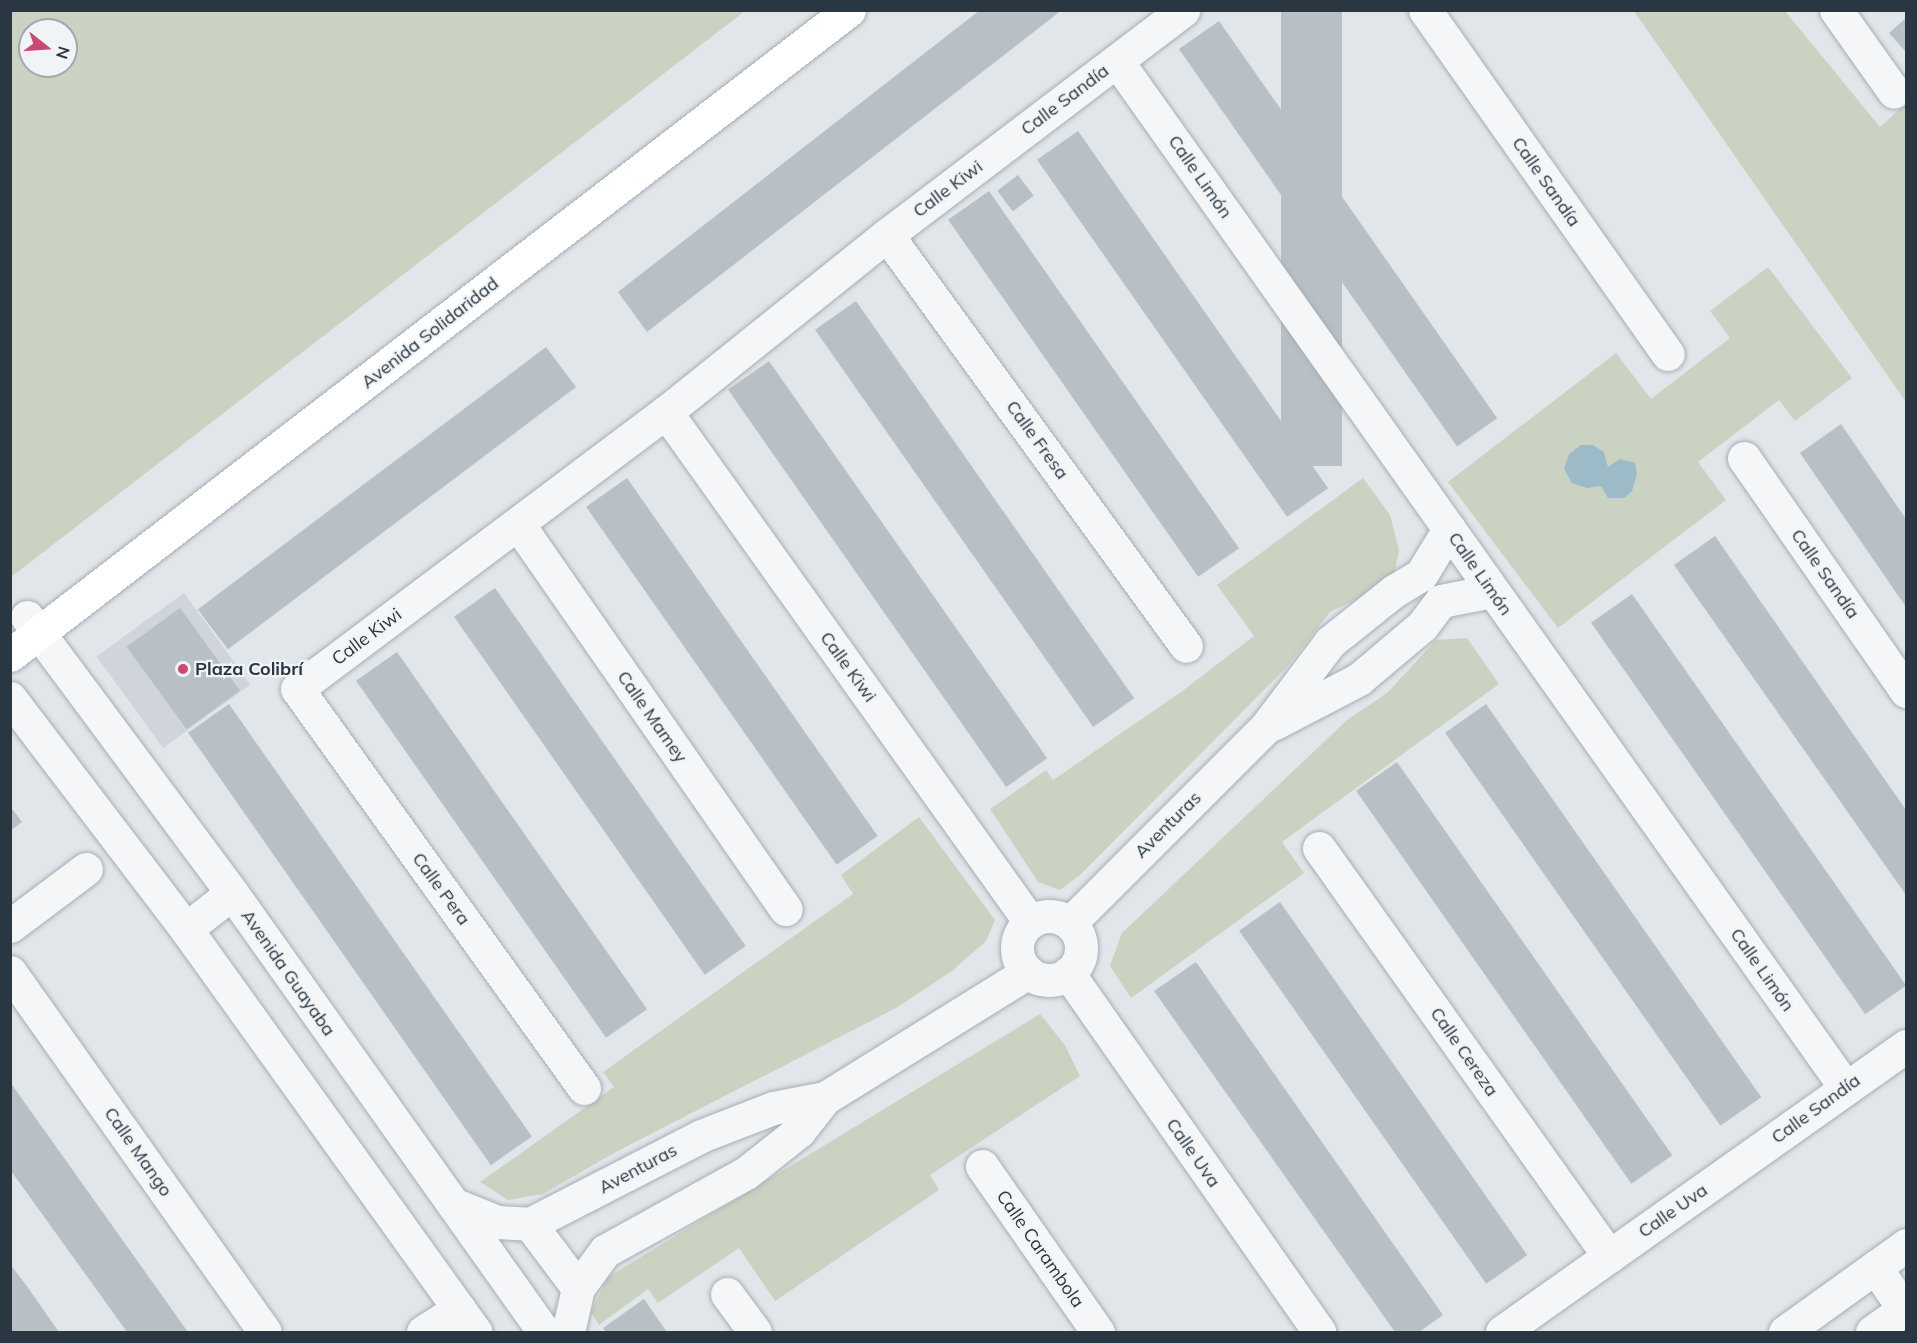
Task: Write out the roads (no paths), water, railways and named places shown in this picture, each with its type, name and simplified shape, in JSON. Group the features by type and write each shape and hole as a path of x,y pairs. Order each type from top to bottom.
{"main road":[{"name":"Avenida Solidaridad","path":"10,655 25,627 812,10"},
{"name":"Avenida Solidaridad","path":"25,627 849,10"}],"street":[{"name":"Calle Sandía","path":"1005,145 1182,10"},
{"name":"Calle Sandía","path":"1425,10 1668,354"},
{"path":"1836,10 1894,92"},
{"name":"Calle Limón","path":"1117,61 1845,1087"},
{"name":"Calle Kiwi","path":"297,689 666,412 887,235 1005,145"},
{"name":"Calle Fresa","path":"887,235 1186,646"},
{"name":"Calle Kiwi","path":"666,412 1030,922"},
{"name":"Calle Sandía","path":"1744,458 1906,690"},
{"name":"Calle Mamey","path":"518,524 786,909"},
{"name":"Aventuras","path":"1070,923 1266,727 1330,642 1394,591 1421,575 1449,529"},
{"path":"1421,575 1441,601 1492,591"},
{"name":"Aventuras","path":"1266,727 1359,679 1422,626 1441,601"},
{"name":"Avenida Guayaba","path":"25,627 232,893 544,1332"},
{"name":"Calle Pera","path":"297,689 584,1088"},
{"path":"10,698 186,929 468,1321 423,1332"},
{"name":"Calle Cereza","path":"1320,848 1609,1256"},
{"path":"10,926 86,869"},
{"path":"186,929 232,893"},
{"path":"1057,916 1070,923 1078,935 1081,948 1077,963 1068,973 1055,979 1041,979 1028,972 1019,961 1017,946 1020,933 1030,922 1057,916"},
{"name":"Calle Mango","path":"10,972 265,1332"},
{"name":"Aventuras","path":"568,1332 578,1288 606,1251 746,1173 799,1131 825,1098 1028,972"},
{"name":"Calle Uva","path":"1068,973 1319,1332"},
{"name":"Calle Sandía","path":"1728,1173 1845,1087 1906,1046"},
{"name":"Aventuras","path":"530,1224 701,1136 772,1108 825,1098"},
{"name":"Calle Carambola","path":"981,1166 1098,1332"},
{"name":"Calle Uva","path":"1502,1332 1728,1173"},
{"path":"453,1204 497,1222 530,1224 578,1288"},
{"path":"1785,1332 1906,1245"},
{"path":"1872,1332 1906,1310 1875,1267"},
{"path":"727,1294 755,1332"}],"water":[{"path":"1581,445 1593,445 1604,452 1608,467 1620,459 1635,463 1637,474 1632,491 1624,498 1608,498 1601,486 1587,488 1572,483 1564,469 1569,454"}],"place":[{"name":"Plaza Colibrí","path":"183,669"}]}
